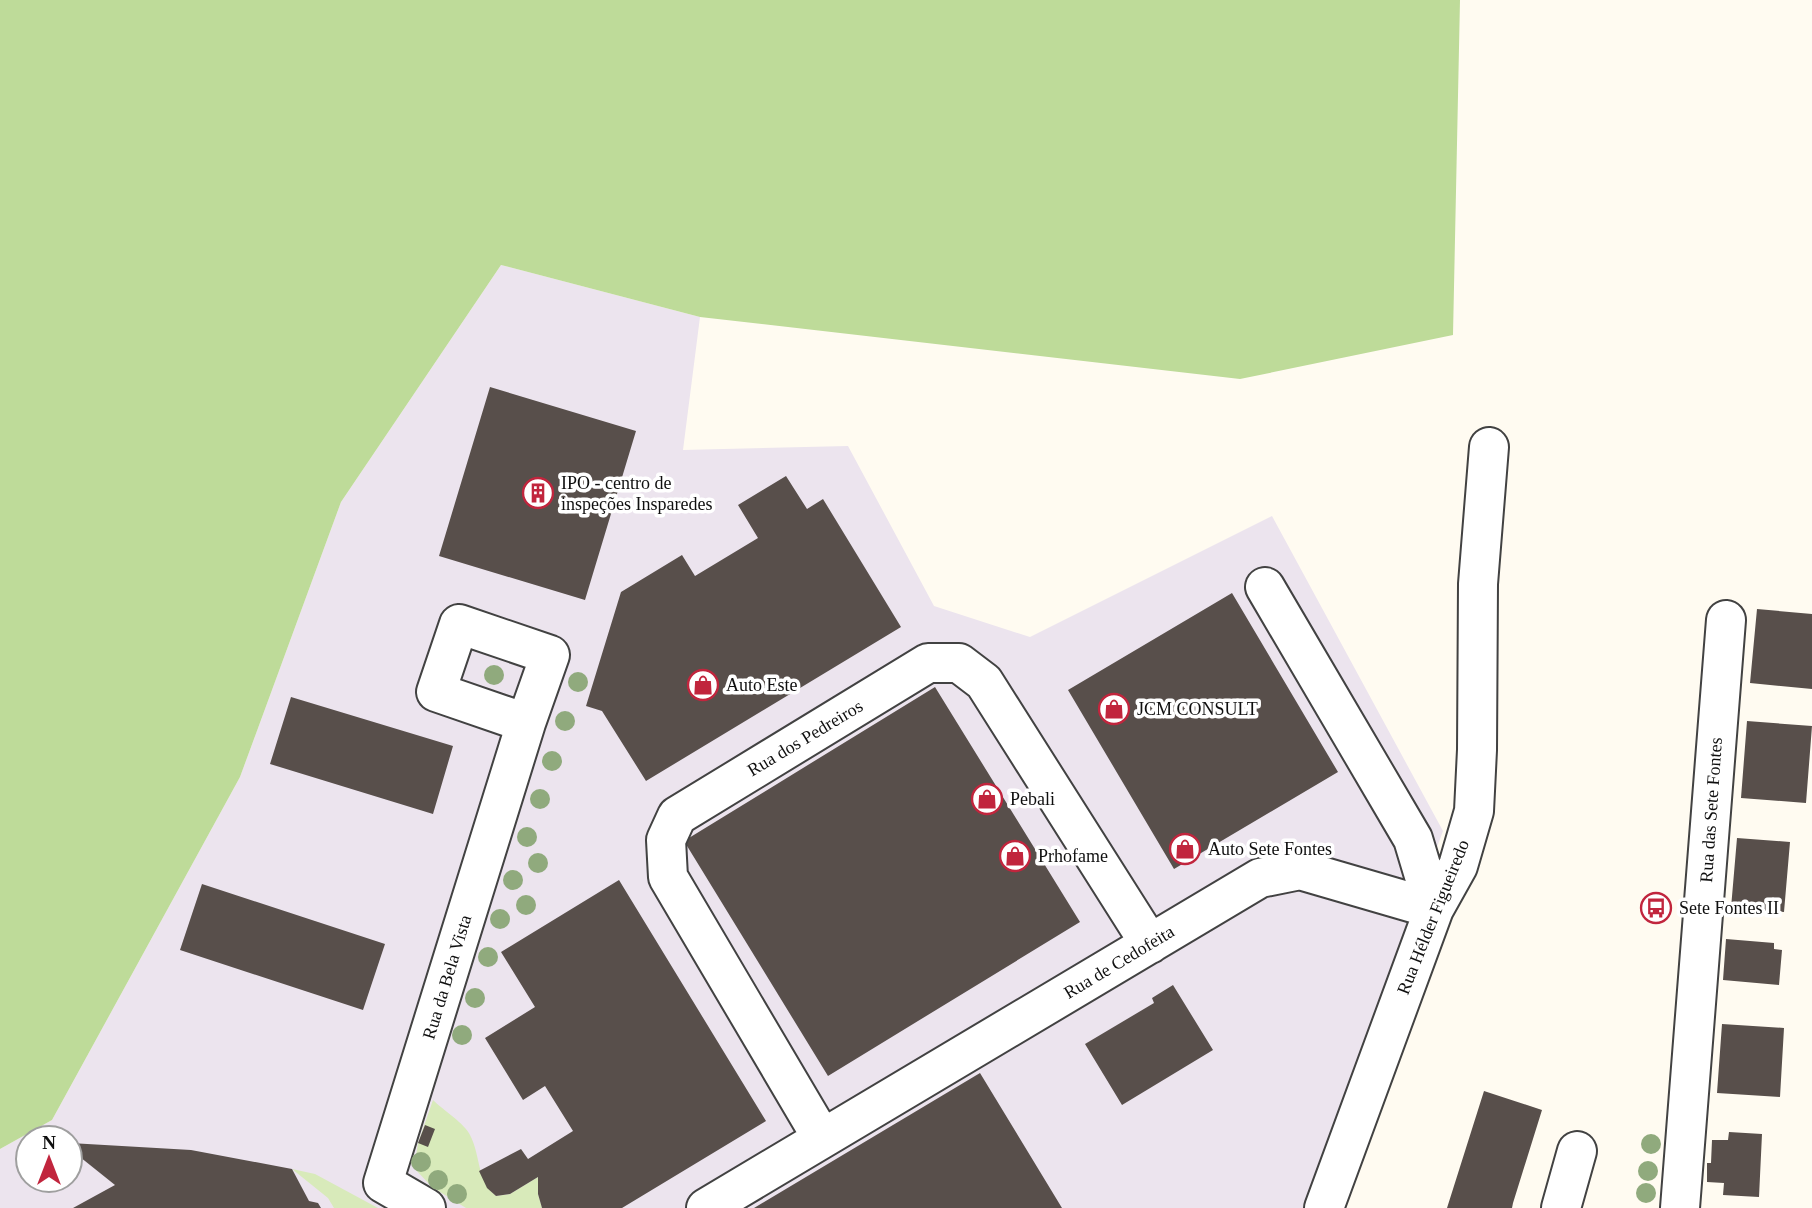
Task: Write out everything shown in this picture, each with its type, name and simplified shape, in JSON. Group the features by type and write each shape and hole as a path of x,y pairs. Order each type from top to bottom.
{"street":[{"name":"Rua Hélder Figueiredo","path":"1324,1208 1434,909 1458,866 1474,811 1478,750 1478,584 1489,447"},
{"path":"1265,587 1413,839 1434,909"},
{"name":"Rua das Sete Fontes","path":"1680,1208 1726,620"},
{"name":"Rua dos Pedreiros","path":"822,1138 668,877 666,840 677,816 928,663 959,663 984,682 1150,944"},
{"name":"Rua da Bela Vista","path":"426,1208 383,1183 526,723"},
{"name":"Rua de Cedofeita","path":"706,1208 1260,878 1300,870 1434,909"},
{"path":"1561,1208 1577,1151"}],"shaded area":[{"path":"501,265 700,317 683,450 848,446 934,606 1030,637 1272,516 1443,831 1303,1208 0,1208 0,1149 14,1141 14,1194 84,1194 84,1124 45,1124 52,1120 240,777 341,502"}],"green space":[{"path":"0,0 1460,0 1453,335 1240,379 700,317 501,265 341,502 240,777 52,1120 45,1124 14,1124 14,1141 0,1149"},
{"path":"433,1100 467,1131 485,1182 496,1196 510,1194 538,1177 538,1194 542,1208 466,1208 432,1187 414,1168 418,1143"},
{"path":"292,1169 315,1174 378,1208 334,1208 328,1198"}],"building":[{"name":"IPO - centro de inspeções Insparedes","path":"490,387 636,431 585,600 439,556"},
{"path":"786,476 807,509 823,499 901,627 646,781 602,711 586,706 621,592 682,555 695,576 758,538 738,505"},
{"path":"1232,593 1338,772 1174,869 1068,690"},
{"path":"1757,609 1812,614 1812,689 1750,683"},
{"path":"935,687 1080,922 828,1076 684,841"},
{"path":"291,697 453,746 433,814 270,764"},
{"path":"1747,721 1812,726 1806,803 1741,798"},
{"path":"1737,838 1790,842 1784,912 1731,908"},
{"path":"619,880 766,1121 622,1208 542,1208 538,1194 538,1177 510,1194 496,1196 487,1188 479,1171 521,1149 528,1159 573,1131 545,1086 523,1100 485,1038 535,1007 501,952"},
{"path":"202,884 385,944 363,1010 180,950"},
{"path":"1726,939 1774,943 1774,949 1782,950 1779,985 1723,980"},
{"path":"1173,985 1213,1050 1122,1105 1085,1044 1154,1003 1152,998"},
{"path":"1722,1024 1784,1028 1780,1097 1717,1093"},
{"path":"980,1073 1062,1208 754,1208"},
{"path":"1484,1091 1542,1110 1512,1208 1447,1208"},
{"path":"425,1125 435,1129 428,1147 418,1143"},
{"path":"1729,1132 1762,1134 1759,1197 1723,1195 1724,1183 1707,1182 1707,1163 1711,1163 1712,1140 1728,1140"},
{"path":"84,1144 191,1150 292,1169 309,1201 318,1203 321,1208 73,1208 115,1185 84,1160"}],"place":[{"name":"IPO - centro de inspeções Insparedes","path":"538,493"},
{"name":"Auto Este","path":"703,685"},
{"name":"JCM CONSULT","path":"1114,709"},
{"name":"Pebali","path":"987,799"},
{"name":"Auto Sete Fontes","path":"1185,849"},
{"name":"Prhofame","path":"1015,856"},
{"name":"Sete Fontes II","path":"1656,908"}]}
